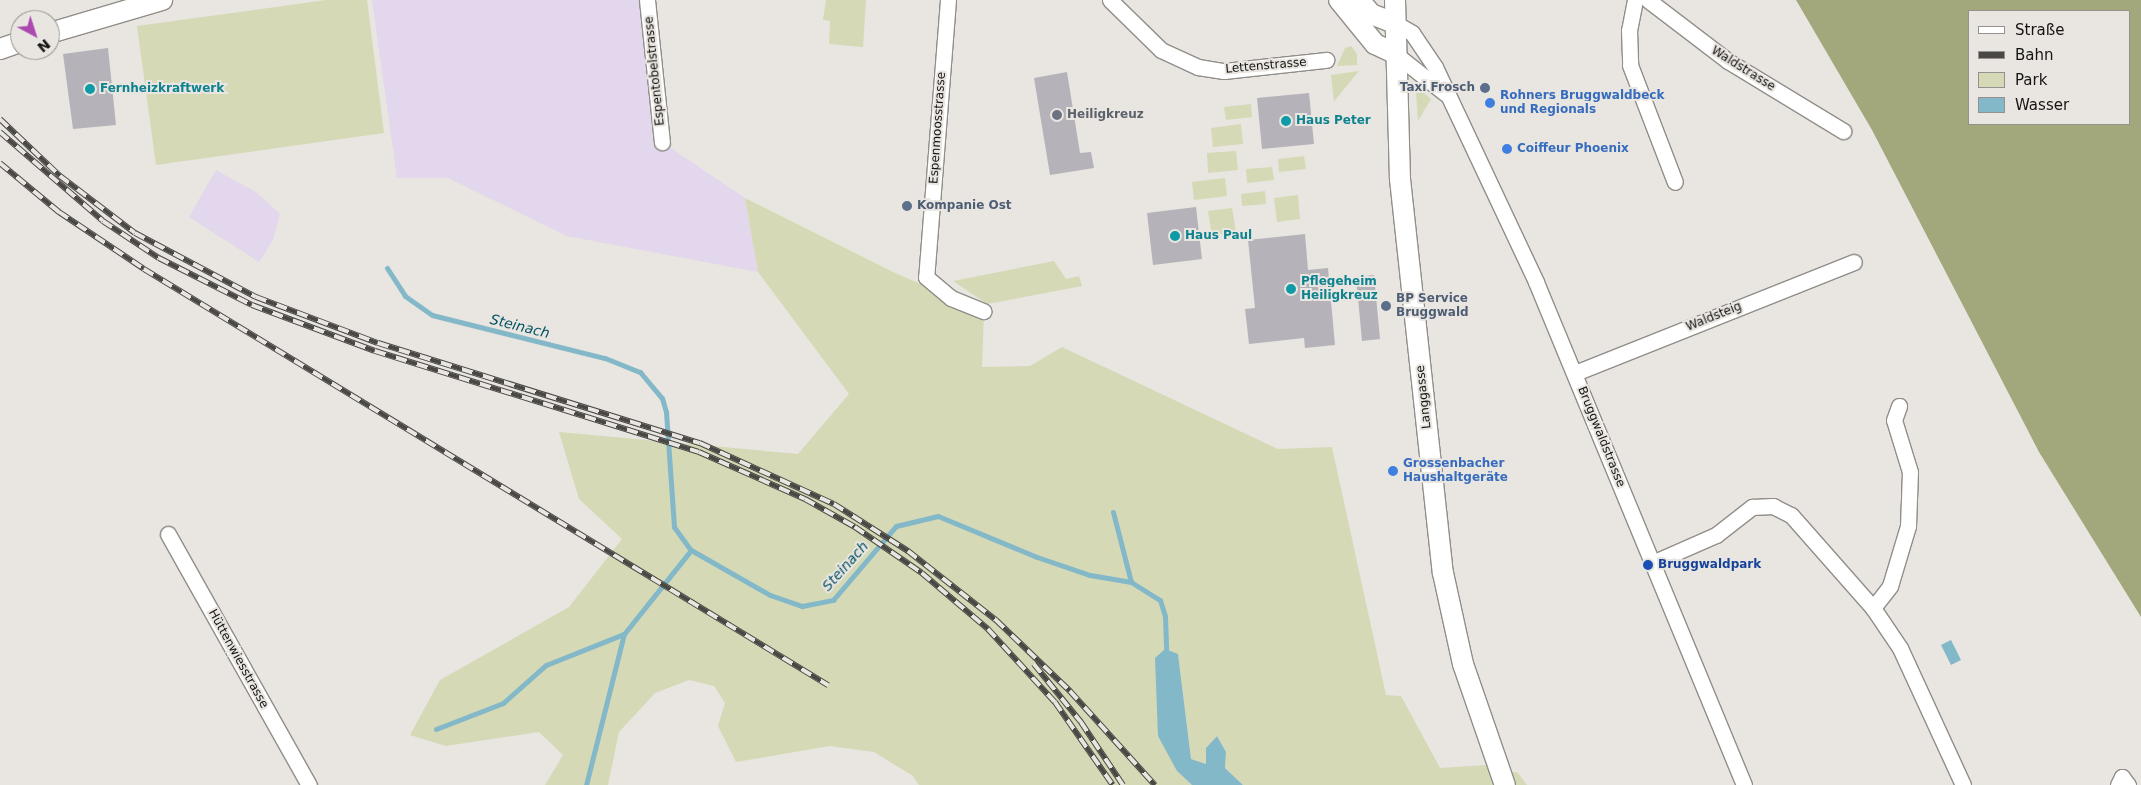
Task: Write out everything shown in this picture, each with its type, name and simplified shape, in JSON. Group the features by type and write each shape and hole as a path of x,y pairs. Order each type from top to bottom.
{"main road":[{"path":"60,30 162,0"},
{"path":"1339,0 1375,44 1394,53"},
{"path":"1359,0 1371,14 1395,23"},
{"name":"Langgasse","path":"1395,0 1394,53 1400,179 1443,573 1463,664 1505,785"}],"street":[{"name":"Espentobelstrasse","path":"647,0 662,142"},
{"name":"Espenmoosstrasse","path":"948,0 926,277 951,298 984,311"},
{"name":"Lettenstrasse","path":"1110,0 1161,50 1198,67 1224,71 1326,60"},
{"path":"1635,0 1629,30 1630,65 1675,182"},
{"name":"Waldstrasse","path":"1648,0 1728,61 1843,131"},
{"name":"Bruggwaldstrasse","path":"1395,23 1423,45 1575,372 1744,785"},
{"name":"Bruggwaldstrasse","path":"1394,53 1446,94"},
{"name":"Waldsteig","path":"1575,372 1854,262"},
{"path":"1873,608 1890,586 1908,526 1910,472 1894,420 1899,406"},
{"path":"1652,563 1716,535 1752,507 1773,506 1800,524 1873,608 1900,648 1963,785"},
{"name":"Hüttenwiesstrasse","path":"168,534 309,785"},
{"path":"2118,785 2122,777 2128,785"}],"shaded area":[{"path":"372,0 647,0 662,142 745,198 758,272 567,236 448,178 397,178"},
{"path":"216,170 256,192 280,214 273,240 259,262 189,217"}],"green space":[{"path":"326,0 367,0 384,133 156,165 137,26"},
{"path":"826,0 866,0 863,47 829,44 830,21 823,20"},
{"path":"1796,0 2141,0 2141,617 2039,452 1872,130"},
{"path":"1351,46 1357,54 1357,65 1337,66 1345,48"},
{"path":"1359,71 1335,100 1334,103 1331,75"},
{"path":"1419,89 1431,99 1418,121 1416,92"},
{"path":"1251,104 1252,117 1226,120 1224,107"},
{"path":"1241,124 1243,144 1213,147 1211,128"},
{"path":"1236,151 1238,170 1208,173 1207,153"},
{"path":"1304,156 1306,169 1279,172 1278,159"},
{"path":"1272,167 1274,180 1247,183 1246,169"},
{"path":"1225,178 1227,196 1194,200 1192,182"},
{"path":"1265,191 1266,204 1242,206 1241,194"},
{"path":"1298,195 1300,219 1277,222 1274,198"},
{"path":"745,198 895,273 984,311 982,367 1030,366 1062,347 1278,449 1332,447 1386,695 1401,696 1440,768 1487,765 1518,773 1527,785 1243,785 1225,768 1226,752 1217,736 1206,748 1206,764 1191,759 1178,654 1177,771 1192,785 919,785 913,776 874,752 830,746 736,762 718,726 725,703 714,686 689,680 655,693 619,732 608,785 545,785 563,755 539,732 446,746 410,735 440,680 569,607 622,539 579,499 559,432 798,454 849,394 758,272"},
{"path":"1232,208 1236,232 1212,235 1208,211"},
{"path":"1054,261 1066,279 1079,276 1082,286 987,304 953,281"}],"water":[{"path":"1951,640 1961,660 1951,665 1941,645"},
{"path":"1165,649 1178,654 1191,759 1206,764 1206,748 1217,736 1226,752 1225,768 1243,785 1192,785 1177,771 1158,736 1155,658"}],"building":[{"name":"Fernheizkraftwerk","path":"108,48 116,125 73,129 63,54"},
{"name":"Heiligkreuz","path":"1067,72 1080,153 1091,152 1094,168 1050,175 1034,78"},
{"name":"Haus Peter","path":"1309,93 1314,144 1262,149 1257,98"},
{"name":"Haus Paul","path":"1196,207 1202,259 1153,265 1147,213"},
{"name":"Pflegeheim Heiligkreuz","path":"1305,234 1308,270 1328,268 1335,345 1305,348 1304,338 1249,344 1245,309 1255,308 1248,240"},
{"path":"1374,275 1380,339 1362,341 1356,277"}],"waterway":[{"name":"Steinach","path":"387,268 405,296 432,315 605,358 640,372 662,398 666,412 674,527 691,550 770,595 802,606 833,600 896,526 938,516 1037,557 1090,575 1131,582 1160,600 1165,616 1166,654"},
{"path":"1113,512 1131,582"},
{"path":"586,785 624,634 691,550"},
{"path":"436,729 503,703 546,665 624,634"}],"railway":[{"path":"0,119 60,176 135,233 256,297 378,343 700,443 834,504 908,551 996,620 1070,691 1155,785"},
{"path":"0,132 103,221 159,258 252,305 375,351 699,452 805,499 855,527 922,573 988,629 1055,702 1113,785"},
{"path":"0,163 59,212 144,269 828,685"},
{"path":"1034,664 1081,722 1123,785"}],"place":[{"name":"Taxi Frosch","path":"1485,88"},
{"name":"Fernheizkraftwerk","path":"90,89"},
{"name":"Rohners Bruggwaldbeck und Regionals","path":"1490,103"},
{"name":"Heiligkreuz","path":"1057,115"},
{"name":"Haus Peter","path":"1286,121"},
{"name":"Coiffeur Phoenix","path":"1507,149"},
{"name":"Kompanie Ost","path":"907,206"},
{"name":"Haus Paul","path":"1175,236"},
{"name":"Pflegeheim Heiligkreuz","path":"1291,289"},
{"name":"BP Service Bruggwald","path":"1386,306"},
{"name":"Grossenbacher Haushaltgeräte","path":"1393,471"},
{"name":"Bruggwaldpark","path":"1648,565"}]}
